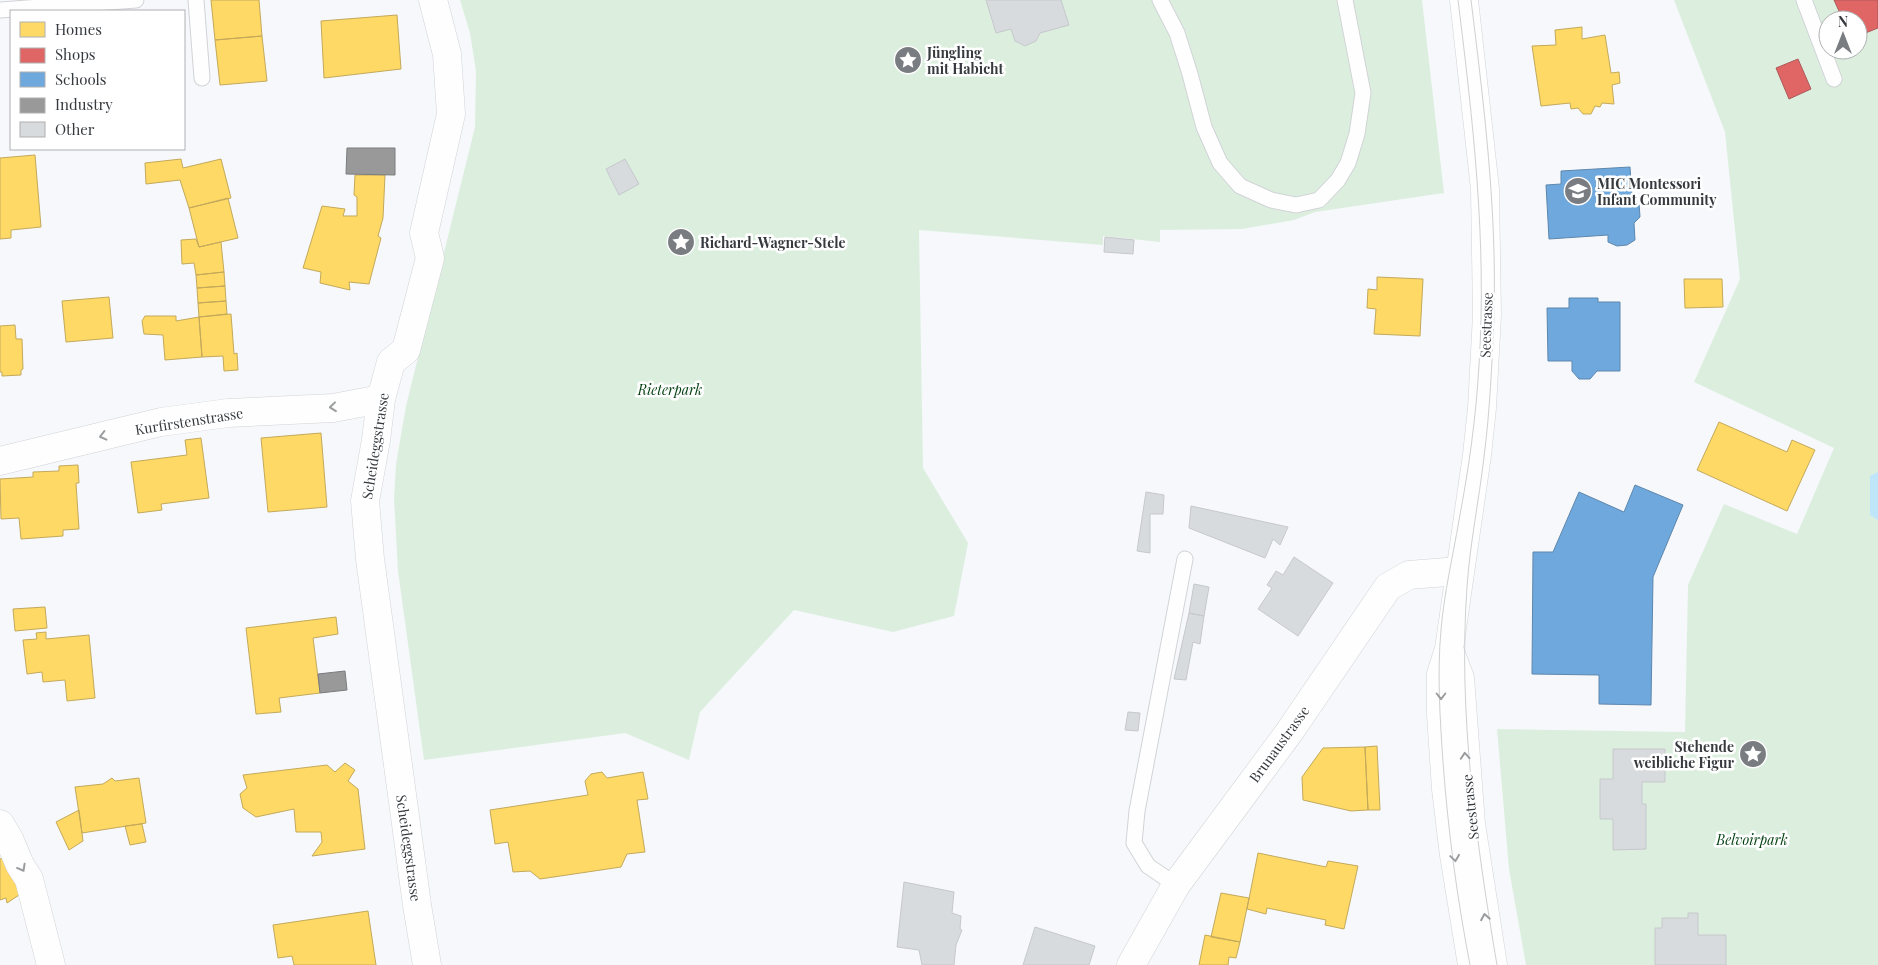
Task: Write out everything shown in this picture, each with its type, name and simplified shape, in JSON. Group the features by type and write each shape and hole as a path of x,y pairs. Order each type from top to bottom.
{"street":[{"name":"Scheideggstrasse","path":"427,965 417,905 370,559 366,500 382,399 392,362 406,350 430,258 424,233 451,114 447,54 433,0"},
{"name":"Seestrasse","path":"1464,0 1485,189 1487,315 1478,455 1459,571 1449,649 1441,674 1441,723 1454,855 1472,965"},
{"name":"Kurfirstenstrasse","path":"0,461 161,422 228,413 333,408 382,399"},
{"name":"Brunaustrasse","path":"1132,965 1176,885 1290,732 1388,587 1409,575 1459,571"},
{"name":"Seestrasse","path":"1449,649 1460,678 1471,824 1493,965"},
{"path":"0,824 9,838 20,865 29,880 51,965"}],"lane":[{"path":"0,10 136,0"},
{"path":"196,0 202,78"},
{"path":"1160,0 1177,33 1204,127 1220,163 1240,186 1271,200 1296,205 1320,200 1338,180 1348,163 1357,134 1363,93 1345,0"},
{"path":"1804,0 1834,79"},
{"path":"1176,885 1148,866 1134,843 1137,811 1185,559"}],"green space":[{"name":"Rieterpark","path":"460,0 1422,0 1444,193 1315,212 1294,220 1242,229 1160,230 1160,242 1103,236 1103,245 919,230 923,468 968,543 954,616 893,632 794,610 700,712 689,760 625,733 424,760 398,571 394,498 396,464 406,406 475,127 476,71 470,33"},
{"name":"Belvoirpark","path":"1674,0 1878,0 1878,965 1526,965 1509,869 1497,729 1685,732 1688,585 1724,504 1797,534 1834,448 1694,382 1740,279 1725,132"}],"water":[{"path":"1878,472 1878,520 1870,515 1870,476"}],"building: Homes":[{"path":"211,0 259,0 262,36 215,40"},
{"path":"397,15 401,69 324,78 321,21"},
{"path":"1582,27 1582,39 1605,35 1611,73 1619,72 1620,83 1612,85 1614,104 1602,103 1600,107 1595,106 1591,114 1583,114 1578,108 1571,109 1570,103 1541,106 1532,46 1556,45 1555,30"},
{"path":"262,36 267,81 220,85 215,40"},
{"path":"35,155 41,227 11,230 11,238 0,239 0,158"},
{"path":"181,159 183,168 221,159 231,198 189,208 180,180 146,184 145,163"},
{"path":"355,175 385,175 383,218 378,236 381,238 369,284 349,282 350,290 320,283 321,272 303,268 322,206 345,209 343,216 357,216 357,197 354,195"},
{"path":"228,198 238,238 199,247 189,208"},
{"path":"196,239 199,247 221,242 224,272 196,275 194,263 182,264 181,240"},
{"path":"224,272 225,286 197,288 196,275"},
{"path":"1377,277 1423,279 1420,336 1374,334 1376,309 1367,308 1368,289 1377,290"},
{"path":"1684,279 1722,279 1723,307 1685,308"},
{"path":"225,286 226,301 198,303 197,288"},
{"path":"109,297 113,338 66,342 62,301"},
{"path":"226,301 227,314 199,317 198,303"},
{"path":"231,314 234,354 237,353 238,370 224,371 223,356 202,357 199,317"},
{"path":"145,316 176,316 176,321 199,317 202,357 165,360 163,335 144,334 142,321"},
{"path":"15,325 16,339 22,339 23,369 21,370 21,375 2,376 2,372 0,372 0,326"},
{"path":"1719,422 1787,452 1792,440 1815,450 1787,511 1697,470"},
{"path":"321,433 327,507 268,512 261,438"},
{"path":"201,438 209,498 161,504 162,510 138,513 131,462 187,455 185,440"},
{"path":"78,465 79,483 76,483 79,529 63,530 63,536 21,539 19,518 1,519 0,479 33,477 33,472 59,471 59,466"},
{"path":"45,607 47,628 15,631 13,609"},
{"path":"336,617 338,634 313,638 320,693 279,698 281,712 256,714 246,628"},
{"path":"46,632 46,639 89,635 95,698 67,701 65,680 43,682 42,672 27,674 23,640 37,639 36,633"},
{"path":"1377,746 1380,810 1368,810 1365,747"},
{"path":"1365,747 1368,810 1351,811 1303,800 1302,777 1323,748"},
{"path":"345,763 355,770 348,781 358,789 365,849 312,856 322,842 321,832 296,832 294,809 256,817 243,808 240,794 247,788 243,775 327,765 335,772"},
{"path":"602,772 607,778 643,772 648,799 637,800 645,852 627,854 621,867 540,879 530,871 513,872 508,842 495,844 490,810 588,795 585,781 591,774"},
{"path":"112,778 115,781 139,778 146,823 82,833 75,787 103,784"},
{"path":"79,810 83,841 69,850 56,822"},
{"path":"142,824 146,842 130,845 125,826"},
{"path":"1258,853 1326,867 1328,861 1358,866 1344,929 1325,925 1326,920 1267,908 1266,914 1247,909"},
{"path":"7,856 22,893 7,903 6,898 0,900 0,859"},
{"path":"1221,893 1249,898 1240,942 1211,937"},
{"path":"368,911 376,965 294,965 292,956 278,958 273,925"},
{"path":"1205,935 1240,942 1236,958 1229,957 1228,965 1199,965"}],"building: Shops":[{"path":"1834,0 1878,0 1878,28 1868,32 1868,10 1838,10"},
{"path":"1798,59 1811,89 1789,99 1776,68"}],"building: Schools":[{"path":"1630,167 1632,196 1639,203 1640,217 1634,223 1635,240 1627,245 1617,246 1608,242 1608,235 1549,239 1546,185 1561,184 1561,171"},
{"path":"1569,298 1598,298 1598,302 1620,302 1620,371 1597,371 1590,379 1579,379 1572,371 1572,361 1548,361 1547,308 1569,308"},
{"path":"1635,485 1683,505 1653,577 1651,705 1599,704 1599,675 1532,674 1533,552 1553,552 1579,492 1624,512"}],"building: Industry":[{"path":"347,148 395,148 395,175 346,174"},
{"path":"345,671 347,690 320,693 318,674"}],"building: Other":[{"path":"986,0 1061,0 1069,25 1040,33 1036,41 1025,46 1015,41 1011,29 996,33"},
{"path":"625,159 639,184 619,195 606,169"},
{"path":"1105,237 1134,240 1133,254 1104,252"},
{"path":"1146,492 1164,495 1163,514 1150,514 1150,553 1137,551"},
{"path":"1191,506 1288,527 1280,545 1273,539 1265,558 1189,528"},
{"path":"1294,557 1333,583 1298,636 1258,609 1272,588 1267,585 1276,571 1283,575"},
{"path":"1194,584 1209,587 1204,616 1189,613"},
{"path":"1189,613 1204,616 1200,644 1193,642 1186,680 1174,679"},
{"path":"1128,712 1140,713 1138,731 1125,730"},
{"path":"1613,749 1665,749 1665,782 1642,782 1642,804 1646,804 1646,849 1613,850 1613,819 1600,819 1600,779 1613,779"},
{"path":"904,882 954,892 952,913 961,916 960,929 962,930 956,945 954,965 922,965 919,950 897,947"},
{"path":"1688,913 1698,913 1698,935 1726,935 1726,965 1655,965 1655,928 1662,928 1662,918 1688,918"},
{"path":"1035,927 1095,946 1089,965 1023,965"}],"tram line":[{"path":"1458,0 1477,182 1480,227 1481,319 1474,423 1466,481 1444,602 1439,680 1448,813 1457,889 1470,965"},
{"path":"1471,0 1489,158 1494,237 1494,316 1488,422 1467,587 1465,682 1467,729 1476,824 1497,965"}],"place":[{"name":"Jüngling mit Habicht","path":"908,60"},
{"name":"MIC Montessori Infant Community","path":"1578,191"},
{"name":"Richard-Wagner-Stele","path":"681,242"},
{"name":"Stehende weibliche Figur","path":"1753,754"}]}
